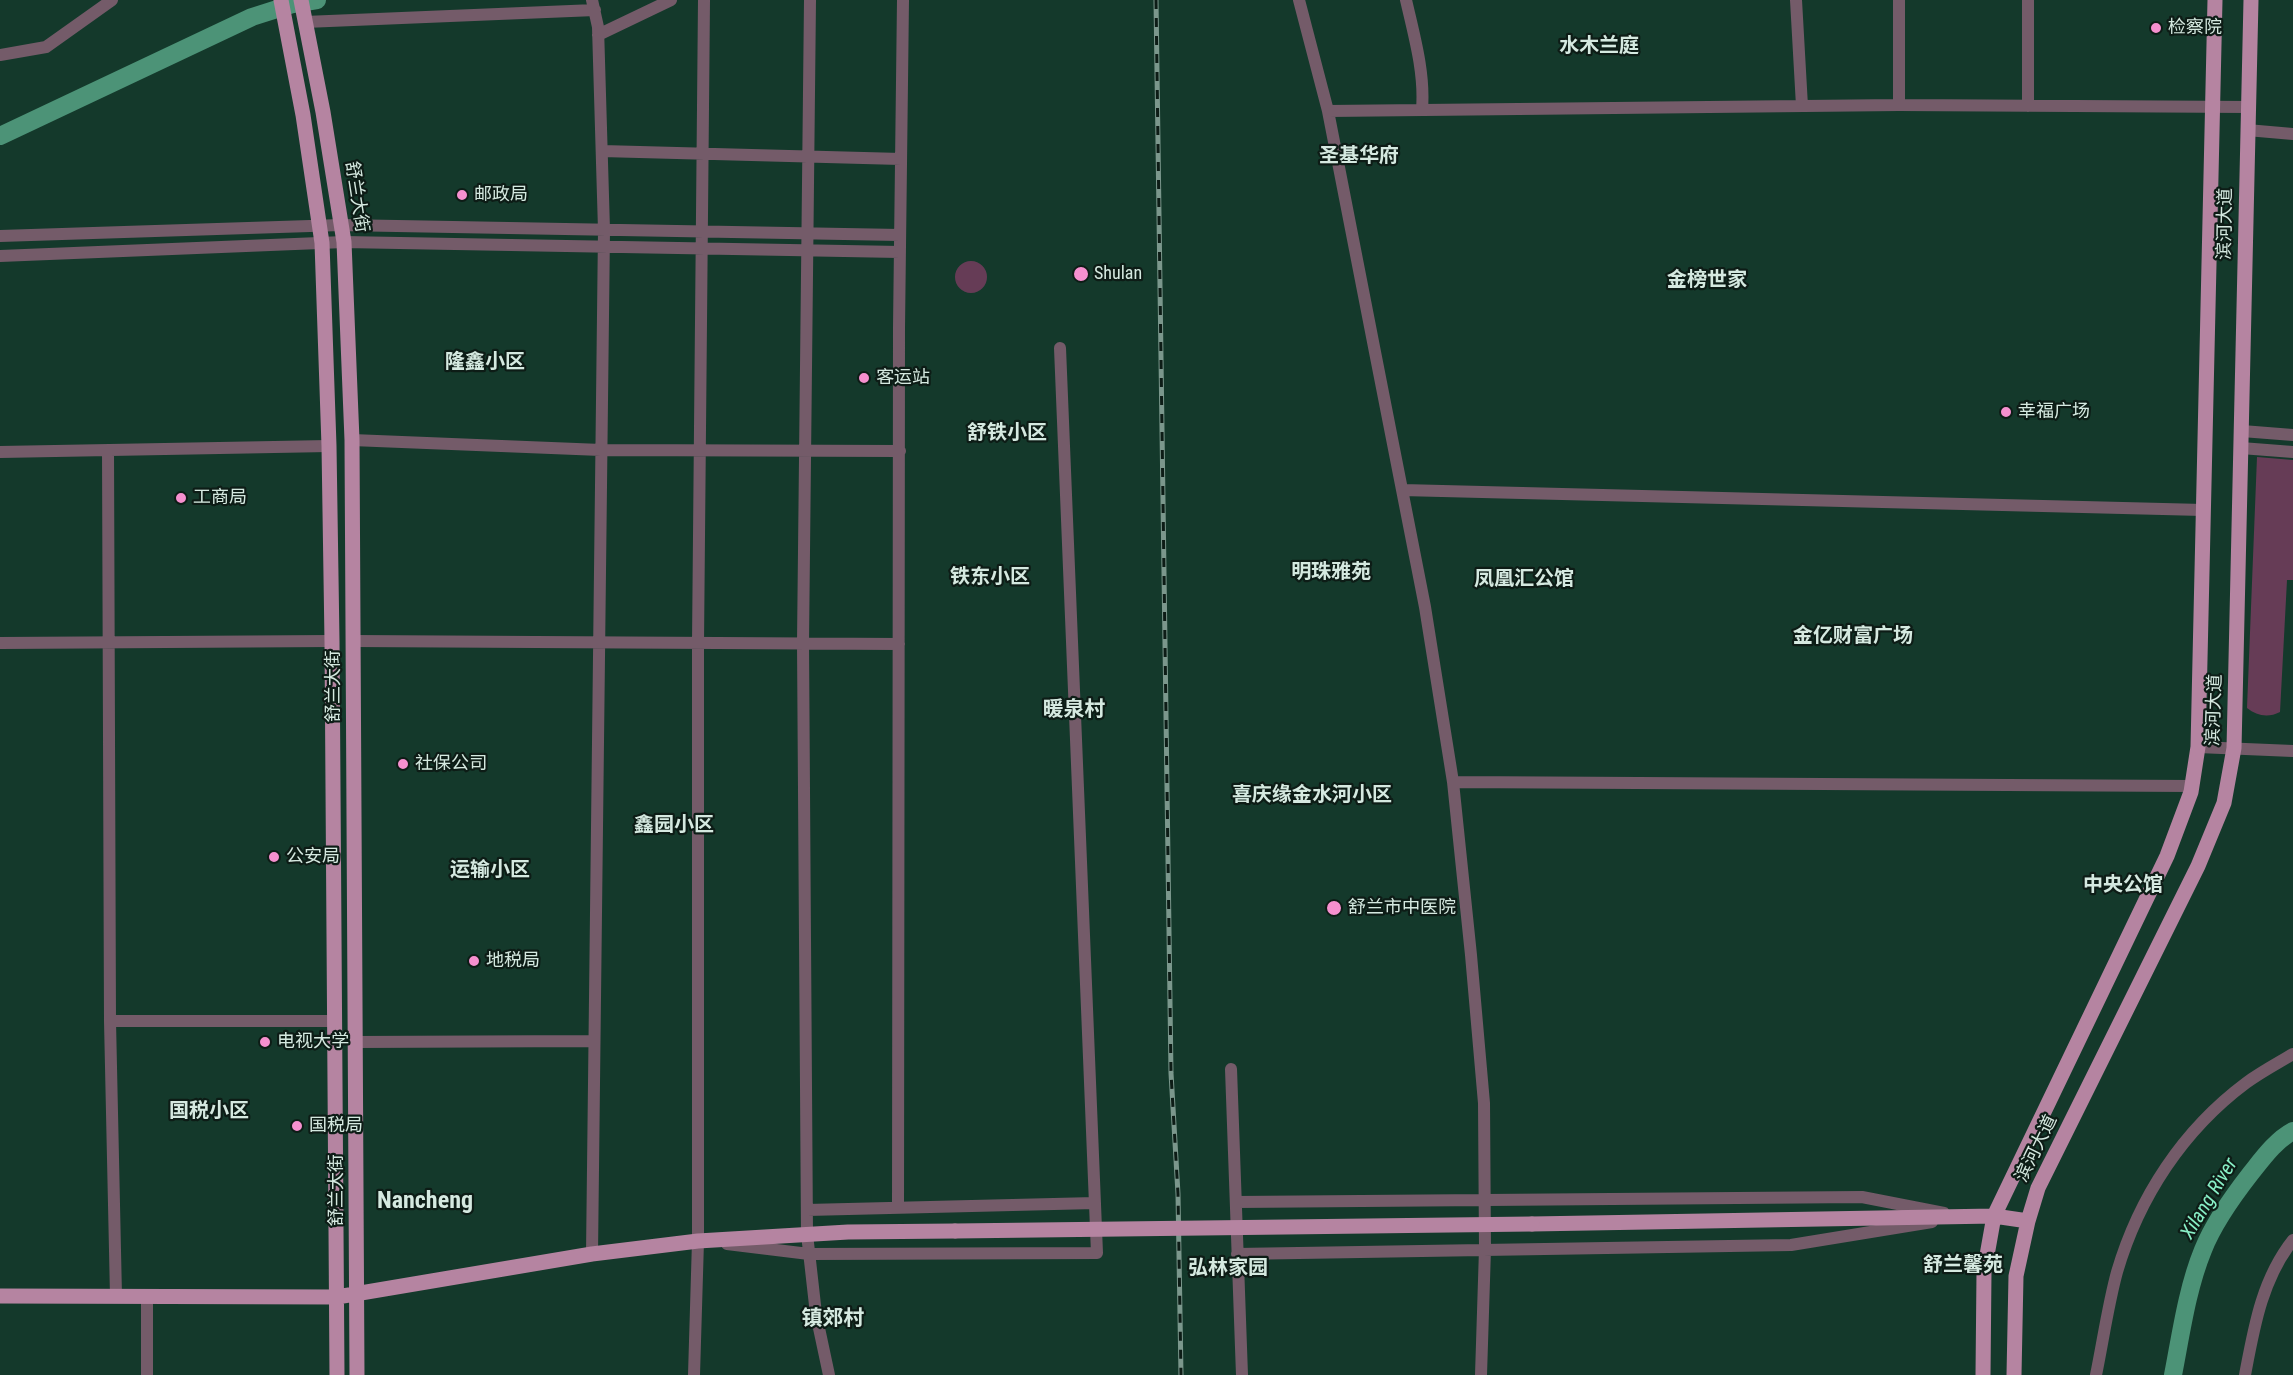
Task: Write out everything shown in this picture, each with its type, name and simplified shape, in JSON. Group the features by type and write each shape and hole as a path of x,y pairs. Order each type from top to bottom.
{"main road":[{"name":"舒兰大街","path":"281,0 322,243 329,446 332,641 337,1375"},
{"name":"舒兰大街","path":"301,0 323,112 344,242 352,440 357,1375"},
{"name":"滨河大道","path":"1983,1375 1984,1272 1994,1216 2167,856 2192,786 2198,747 2215,0"},
{"name":"滨河大道","path":"2014,1375 2016,1276 2038,1188 2198,866 2224,803 2234,748 2251,0"},
{"path":"0,1296 337,1297 592,1254 698,1241 807,1234 1994,1216 2028,1221"}],"street":[{"path":"0,55 46,47 112,0"},
{"path":"598,35 671,0"},
{"path":"694,1375 698,1241 698,643 704,0"},
{"path":"810,0 803,643 807,1234 816,1314 829,1375"},
{"path":"898,1207 900,235 903,0"},
{"path":"1299,0 1328,111 1425,607 1453,782 1484,1102 1485,1249 1481,1375"},
{"path":"1406,0 1423,94 1422,109"},
{"path":"1796,0 1802,106"},
{"path":"1899,0 1899,105"},
{"path":"2028,0 2028,106"},
{"path":"305,21 594,6 598,35 604,247 592,1254"},
{"path":"1328,111 1899,105 2249,107"},
{"path":"2247,130 2293,134"},
{"path":"602,151 901,159"},
{"path":"0,236 342,225 900,235"},
{"path":"0,256 344,242 900,252"},
{"path":"698,1241 809,1254 1097,1253 1060,348"},
{"path":"2242,431 2293,435"},
{"path":"352,440 601,450 900,451"},
{"path":"0,452 329,446"},
{"path":"2241,448 2293,452"},
{"path":"108,450 110,1021 116,1296"},
{"path":"1402,490 2203,510"},
{"path":"0,643 332,641"},
{"path":"353,641 899,644"},
{"path":"2198,747 2293,751"},
{"path":"1453,782 2192,786"},
{"path":"110,1021 335,1021"},
{"path":"356,1042 594,1041"},
{"path":"2096,1375 2117,1274 2135,1222 2149,1193 2182,1145 2202,1123 2246,1083 2293,1054"},
{"path":"1231,1069 1242,1375"},
{"path":"1236,1202 1862,1197 1966,1217"},
{"path":"807,1210 1095,1203"},
{"path":"1238,1254 1791,1245 1966,1217"},
{"path":"2245,1375 2256,1319 2266,1286 2274,1267 2293,1240"},
{"path":"147,1296 147,1375"}],"shaded area":[{"path":"971,261 982,266 987,277 982,288 971,293 960,288 955,277 960,266"},
{"path":"2257,457 2293,460 2293,580 2287,580 2280,712 2267,715 2255,713 2247,708"}],"waterway":[{"path":"0,136 252,17 293,4 317,0"},
{"name":"Xilang River","path":"2173,1375 2189,1296 2197,1265 2207,1240 2224,1210 2265,1155 2275,1144 2293,1131"}],"railway":[{"path":"1156,0 1171,1073 1178,1194 1181,1375"}],"place":[{"name":"检察院","path":"2156,28"},
{"name":"邮政局","path":"462,195"},
{"name":"Shulan","path":"1081,274"},
{"name":"客运站","path":"864,378"},
{"name":"幸福广场","path":"2006,412"},
{"name":"工商局","path":"181,498"},
{"name":"社保公司","path":"403,764"},
{"name":"公安局","path":"274,857"},
{"name":"舒兰市中医院","path":"1334,908"},
{"name":"地税局","path":"474,961"},
{"name":"电视大学","path":"265,1042"},
{"name":"国税局","path":"297,1126"}],"district":[{"name":"水木兰庭","path":"1599,47"},
{"name":"圣基华府","path":"1359,157"},
{"name":"金榜世家","path":"1707,281"},
{"name":"隆鑫小区","path":"485,363"},
{"name":"舒铁小区","path":"1007,434"},
{"name":"明珠雅苑","path":"1331,573"},
{"name":"铁东小区","path":"990,578"},
{"name":"凤凰汇公馆","path":"1524,580"},
{"name":"金亿财富广场","path":"1853,637"},
{"name":"暖泉村","path":"1074,711"},
{"name":"喜庆缘金水河小区","path":"1312,796"},
{"name":"鑫园小区","path":"674,826"},
{"name":"运输小区","path":"490,871"},
{"name":"中央公馆","path":"2123,886"},
{"name":"国税小区","path":"209,1112"},
{"name":"Nancheng","path":"425,1202"},
{"name":"舒兰馨苑","path":"1963,1266"},
{"name":"弘林家园","path":"1228,1269"},
{"name":"镇郊村","path":"833,1320"}]}
